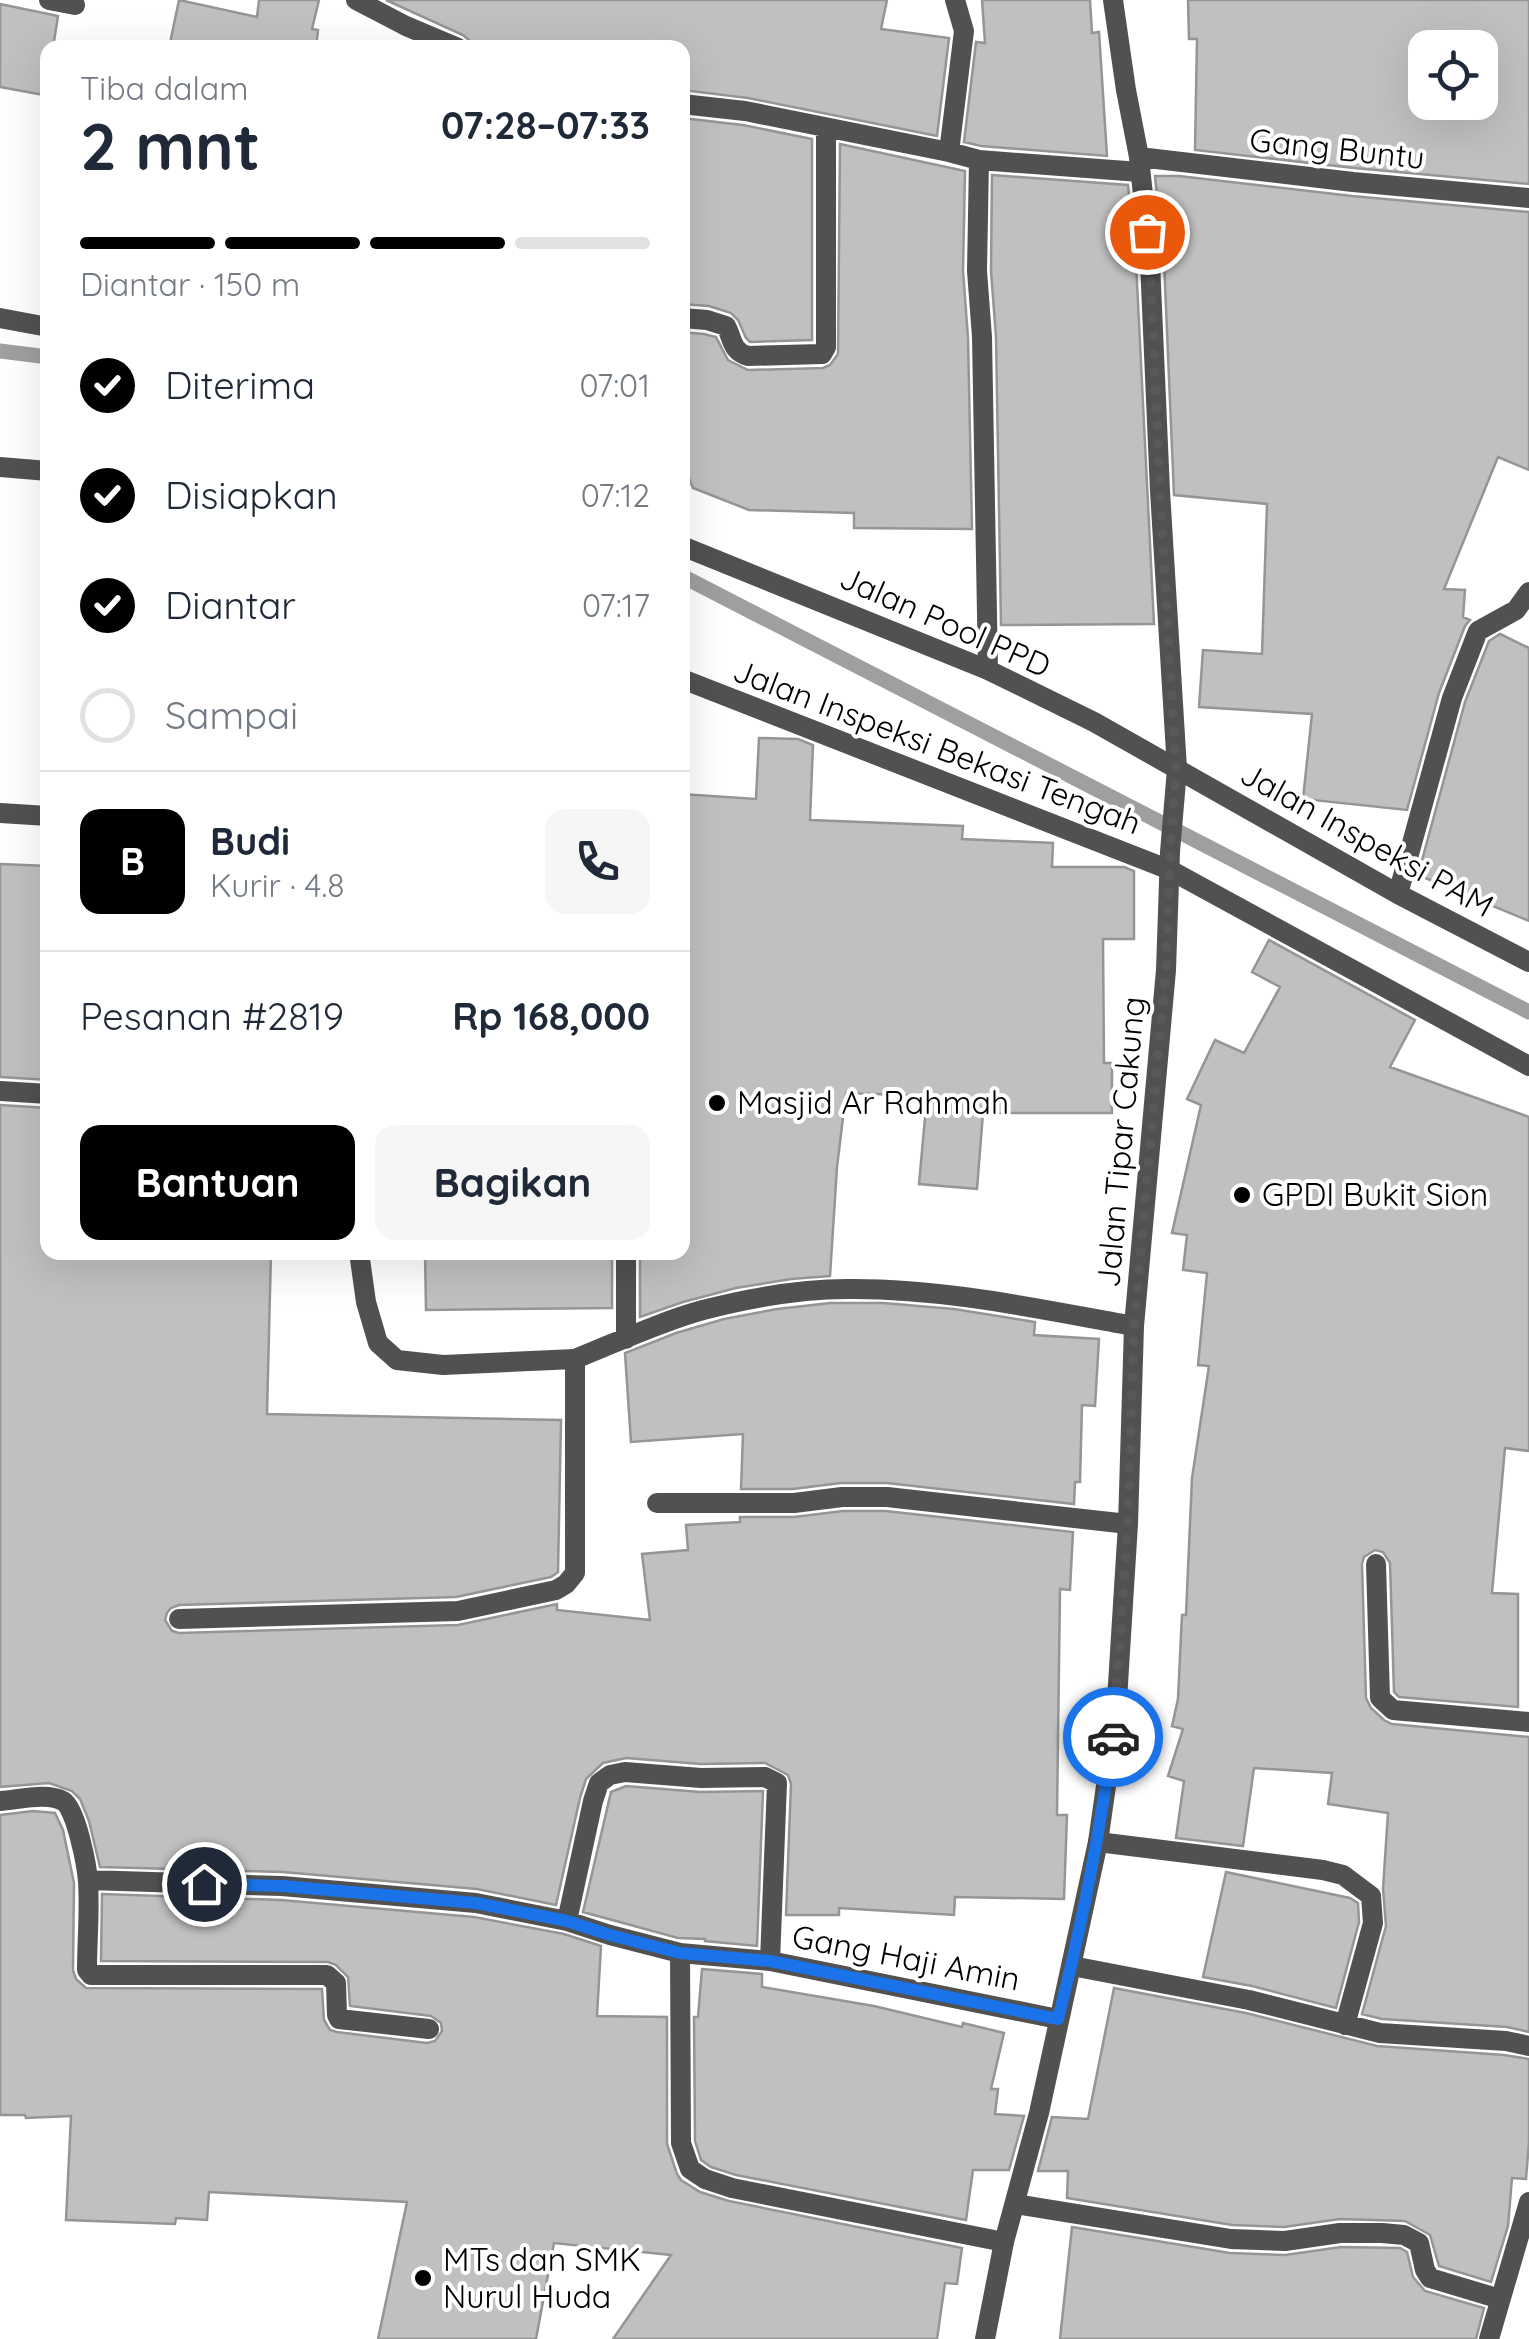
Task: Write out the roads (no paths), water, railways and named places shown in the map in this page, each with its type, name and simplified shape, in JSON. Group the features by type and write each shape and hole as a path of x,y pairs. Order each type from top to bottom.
{"street":[{"path":"49,0 74,5"},
{"path":"356,0 439,40"},
{"path":"949,152 964,30 955,0"},
{"name":"Jalan Tipar Cakung","path":"985,2339 1004,2242 1039,2113 1072,1966 1098,1842 1116,1716 1128,1524 1134,1326 1166,970 1176,777 1150,262 1140,165 1113,0"},
{"name":"Gang Buntu","path":"690,105 745,112 979,160 1140,165 1529,198"},
{"path":"690,319 720,322 728,330 738,354 816,356 825,351 826,128"},
{"path":"979,160 988,670"},
{"path":"0,318 40,326"},
{"path":"0,467 40,470"},
{"name":"Jalan Pool PPD","path":"690,549 988,670 1094,722 1176,777"},
{"path":"1398,894 1452,698 1478,631 1516,610 1529,592"},
{"name":"Jalan Inspeksi Bekasi Tengah","path":"690,682 1170,861 1529,1066"},
{"name":"Jalan Inspeksi PAM","path":"1176,777 1529,962"},
{"path":"0,813 40,816"},
{"path":"0,1091 40,1094"},
{"path":"360,1260 366,1302 378,1343 397,1360 443,1365 575,1359 698,1311 760,1297 842,1288 912,1290 1134,1326"},
{"path":"626,1260 626,1339"},
{"path":"179,1619 458,1610 556,1590 566,1584 575,1573 576,1562 575,1359"},
{"path":"657,1504 794,1503 887,1497 1128,1524"},
{"path":"1376,1564 1378,1677 1380,1698 1385,1705 1394,1710 1529,1722"},
{"path":"567,1921 600,1782 625,1772 702,1778 765,1777 776,1782 770,1961"},
{"path":"0,1801 48,1798 67,1803 74,1814 88,1880 87,1970 92,1975 327,1975 336,1983 340,2019 429,2029"},
{"path":"1098,1842 1286,1864 1343,1875 1371,1896 1373,1923 1345,2024"},
{"name":"Gang Haji Amin","path":"88,1880 282,1886 476,1903 567,1921 680,1953 770,1961 1058,2019"},
{"path":"680,1953 681,2144 690,2169 732,2188 1004,2242"},
{"path":"1072,1966 1249,2000 1380,2033 1529,2046"},
{"path":"1489,2339 1500,2298 1520,2263 1529,2202"},
{"path":"1016,2204 1230,2239 1284,2241 1340,2233 1404,2235 1419,2243 1430,2278 1500,2298"}],"waterway":[{"path":"0,351 40,356"},
{"path":"690,580 1529,1012"}],"place":[{"name":"Masjid Ar Rahmah","path":"717,1103"},
{"name":"GPDI Bukit Sion","path":"1242,1195"},
{"name":"MTs dan SMK Nurul Huda","path":"423,2278"}]}
